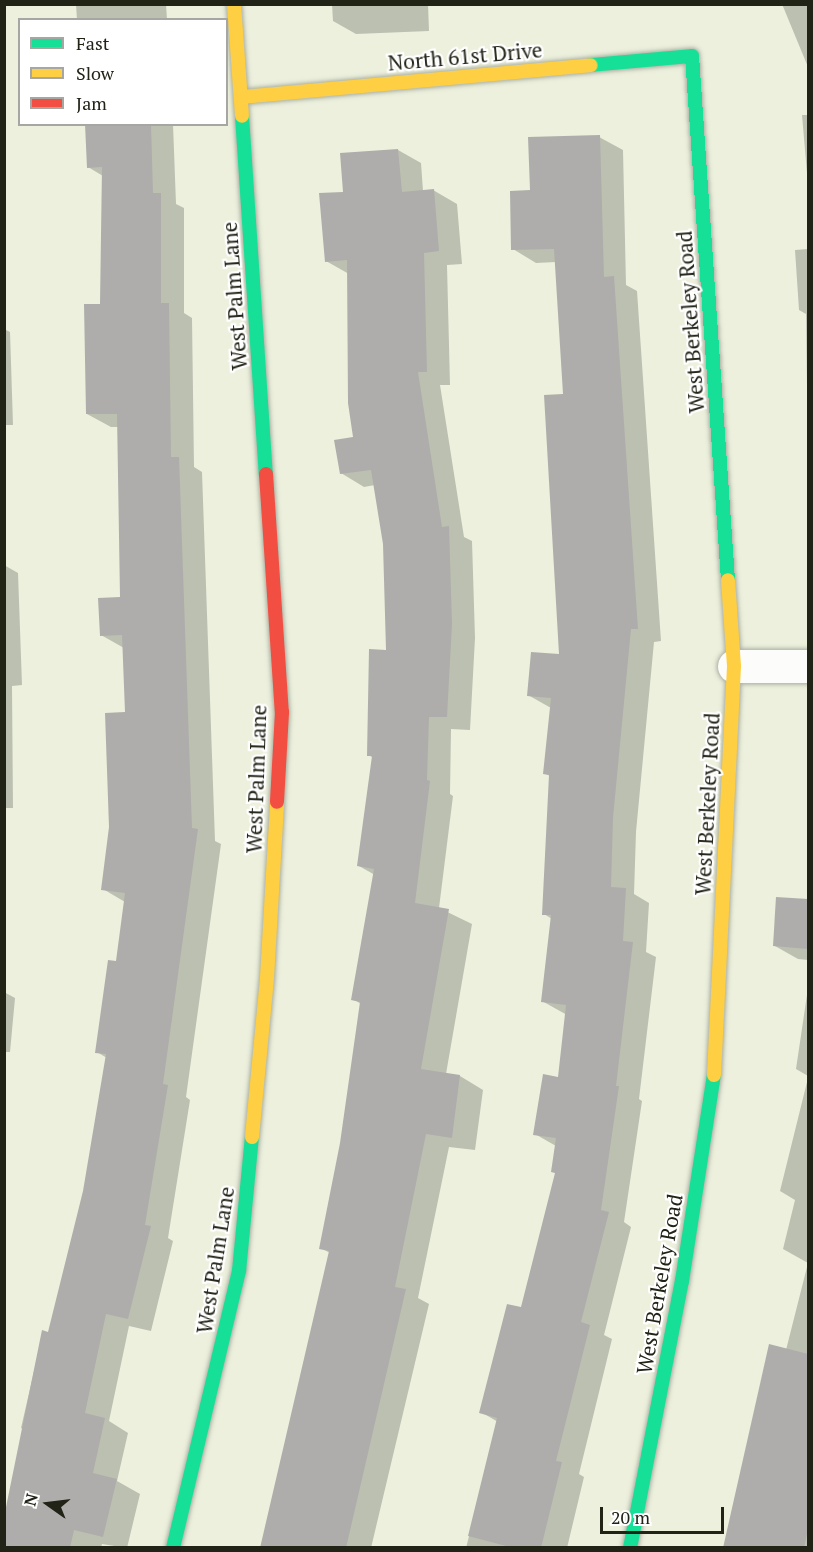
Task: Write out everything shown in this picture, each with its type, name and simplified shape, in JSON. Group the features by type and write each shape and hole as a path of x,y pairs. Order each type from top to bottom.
{"street":[{"name":"West Palm Lane","path":"173,1548 239,1271 264,1025 282,712 234,4"},
{"name":"North 61st Drive","path":"242,97 692,56"},
{"name":"West Berkeley Road","path":"630,1548 682,1281 714,1075 734,666 692,56"},
{"path":"734,666 808,666"}],"building":[{"path":"85,126 151,126 153,193 161,193 161,303 169,303 171,457 179,457 192,828 198,829 163,1084 168,1085 145,1225 151,1226 128,1319 106,1314 85,1413 105,1418 93,1473 117,1479 103,1537 74,1530 70,1548 4,1548 4,1517 42,1330 48,1332 83,1191 106,1054 95,1053 108,960 116,961 125,893 101,890 109,827 105,713 125,712 122,635 100,636 98,598 120,597 117,414 86,414 84,304 100,304 102,167 87,168"},
{"path":"600,135 604,277 614,276 638,629 631,629 613,818 611,887 626,888 623,941 633,942 616,1086 619,1086 601,1210 609,1212 581,1322 590,1325 556,1461 562,1462 541,1548 514,1548 468,1536 497,1418 479,1413 507,1304 521,1307 555,1173 551,1172 556,1138 533,1135 543,1074 558,1077 566,1005 541,1002 551,915 542,915 549,775 543,774 551,698 527,696 531,652 559,654 544,395 563,394 554,249 511,250 510,191 530,190 528,137"},
{"path":"398,149 402,192 434,189 439,251 424,253 427,372 418,372 442,527 449,526 452,624 447,717 429,717 427,780 430,781 415,903 449,909 421,1069 460,1075 452,1138 426,1134 395,1287 406,1289 346,1548 260,1548 329,1251 319,1249 340,1143 360,1002 351,1000 374,869 357,866 372,756 367,756 369,649 386,650 383,544 371,470 340,474 334,440 353,437 348,403 347,260 325,262 319,193 343,192 340,153"},
{"path":"776,897 808,899 808,949 773,946"},
{"path":"769,1344 808,1354 808,1529 804,1548 723,1548"}],"traffic: fast":[{"path":"591,65 692,56 728,580"},
{"path":"242,116 266,474"},
{"path":"630,1548 682,1281 714,1075"},
{"path":"173,1548 239,1271 252,1137"}],"traffic: slow":[{"path":"234,4 242,116"},
{"path":"242,97 591,65"},
{"path":"714,1075 734,666 728,580"},
{"path":"252,1137 267,978 277,802"}],"traffic: jam":[{"path":"266,474 282,712 277,802"}]}
